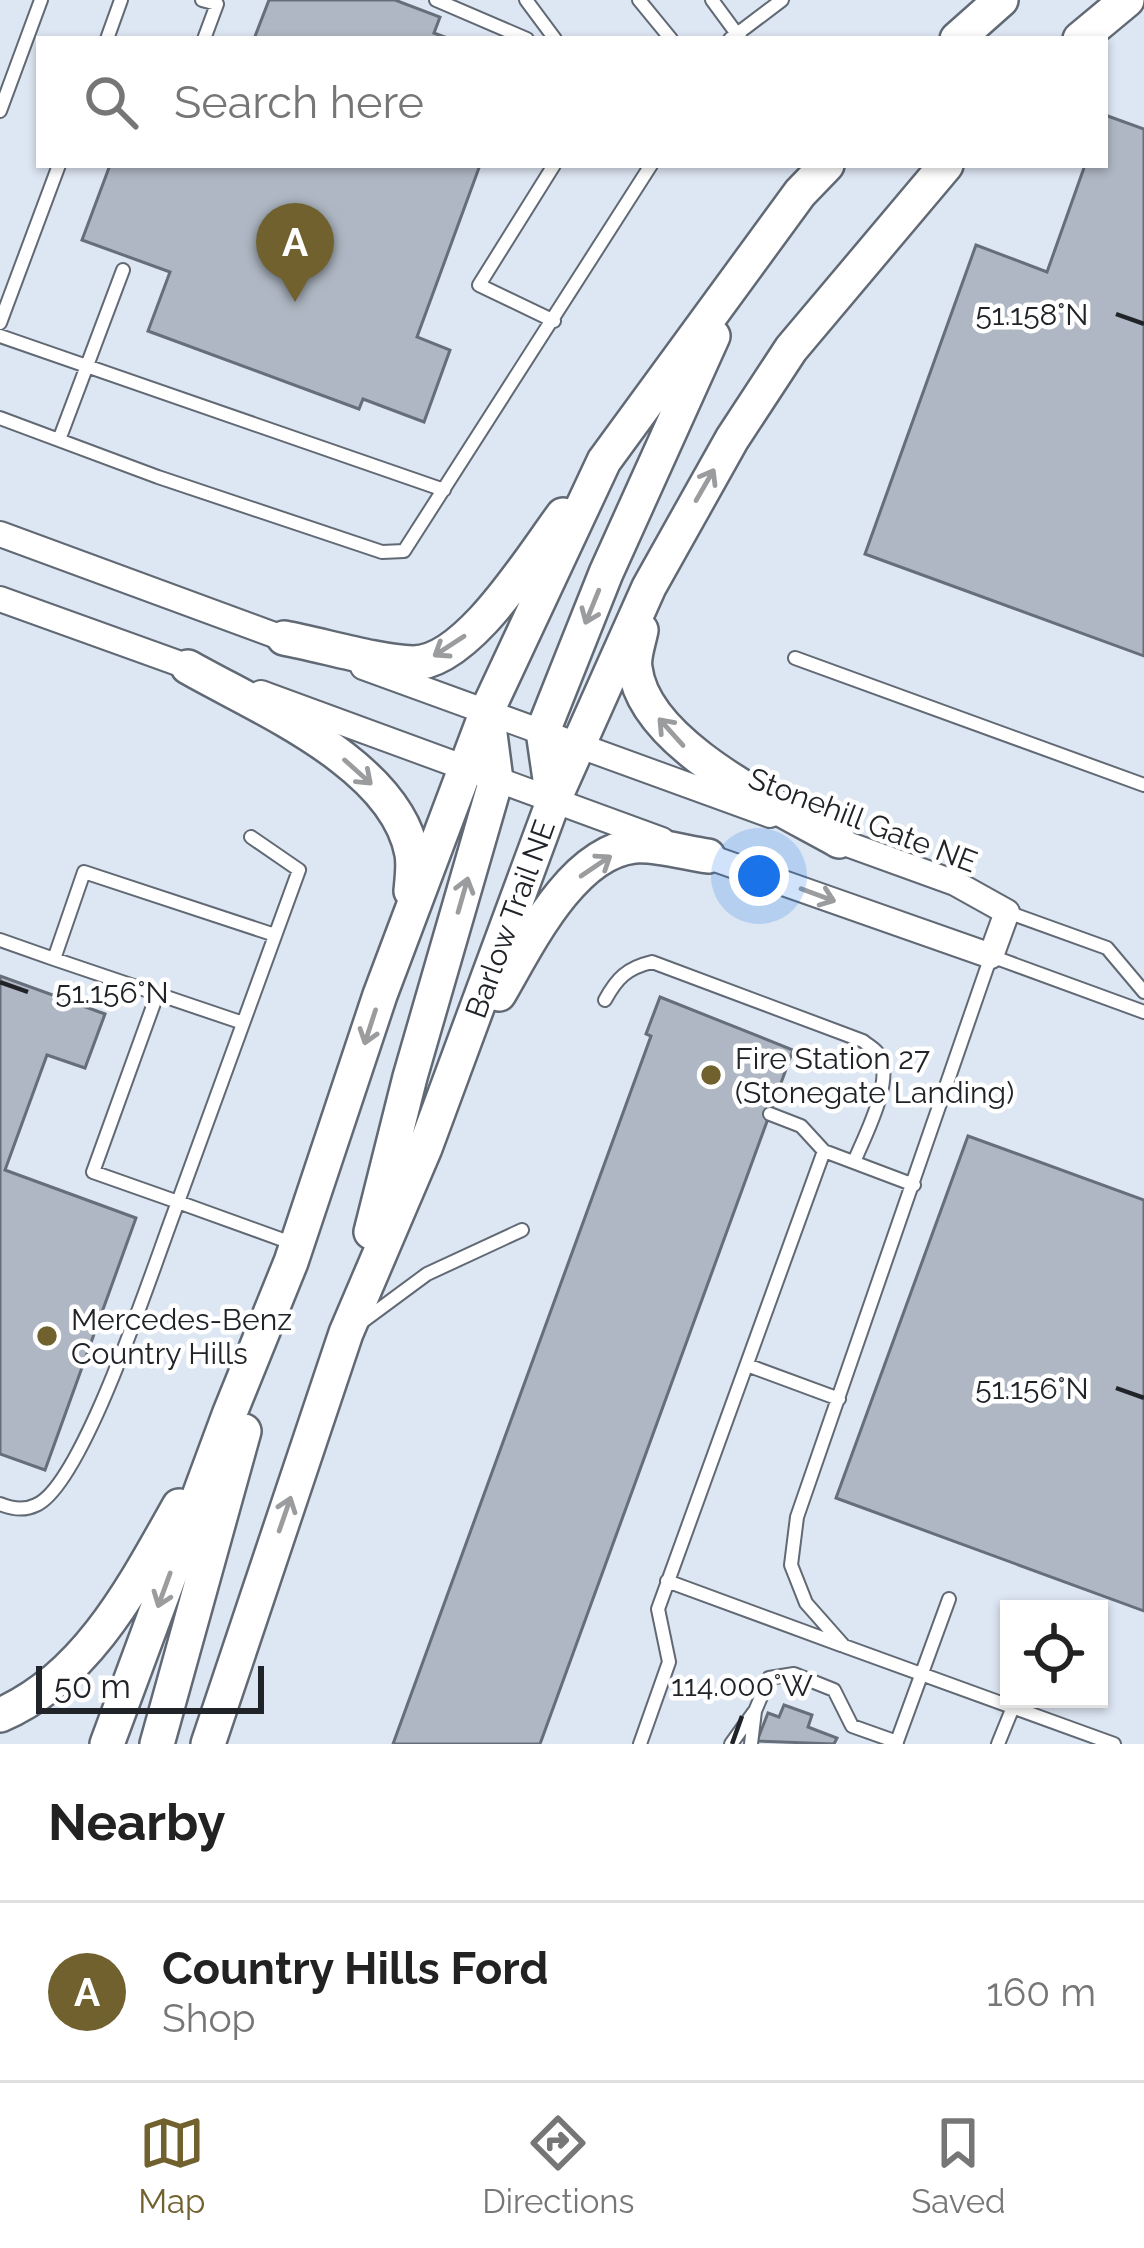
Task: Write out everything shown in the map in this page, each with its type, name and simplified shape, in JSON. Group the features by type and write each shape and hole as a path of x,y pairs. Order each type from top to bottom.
{"main road":[{"path":"960,36 1001,0"},
{"path":"1084,36 1126,0"},
{"path":"284,638 416,663 451,651 486,617 800,194 824,168"},
{"name":"Barlow Trail NE","path":"208,1744 346,1333 425,1148 553,802 649,587 732,439 790,350 943,168"},
{"path":"553,802 543,731 632,512 743,271"},
{"path":"346,1333 480,774 487,711 604,461"},
{"path":"649,587 634,668 652,711 688,751 839,841"},
{"path":"188,667 357,768 390,803 412,854 410,917"},
{"path":"157,1744 294,1254 380,995 410,917 480,774"},
{"path":"457,1062 557,898 596,862 633,846 708,856"},
{"path":"107,1744 294,1254"},
{"path":"0,1715 19,1707 58,1677 120,1610 230,1415"},
{"path":"223,1744 247,1629"}],"street":[{"name":"Stonehill Gate NE","path":"0,534 955,883 1007,911"},
{"path":"0,598 553,802 991,956 1007,911"}],"lane":[{"path":"0,111 41,0"},
{"path":"107,36 121,0"},
{"path":"436,0 519,36"},
{"path":"526,0 553,36"},
{"path":"639,0 669,36"},
{"path":"712,0 735,36"},
{"path":"737,36 782,0"},
{"path":"205,36 214,1"},
{"path":"0,323 58,168"},
{"path":"552,168 479,285 554,321"},
{"path":"0,418 382,552 404,551 649,168"},
{"path":"59,440 123,270"},
{"path":"0,336 444,490"},
{"path":"795,658 1144,785"},
{"path":"0,1504 14,1510 38,1505 62,1483 86,1440 178,1202 299,870 251,837"},
{"path":"54,959 84,872 275,935"},
{"path":"1007,911 1107,948 1144,992"},
{"path":"0,940 243,1023"},
{"path":"844,1646 806,1603 791,1565 797,1517 991,956 1144,1012"},
{"path":"605,1000 616,979 632,967 652,962 863,1041 879,1054 884,1074 854,1162"},
{"path":"157,994 93,1172 178,1202 294,1254"},
{"path":"770,1114 801,1126 824,1151 914,1185"},
{"path":"640,1744 669,1662 658,1609 824,1151"},
{"path":"346,1333 428,1274 522,1230"},
{"path":"747,1365 838,1399"},
{"path":"668,1580 1000,1702"},
{"path":"731,1744 755,1711 769,1678 794,1674 834,1690 852,1726 897,1743 949,1599"},
{"path":"998,1744 1013,1708"},
{"path":"1016,1708 1114,1744"},
{"path":"751,1744 755,1711"}],"building":[{"path":"269,0 395,0 440,17 434,33 442,36 255,36"},
{"path":"1108,116 1144,129 1144,656 865,554 976,245 1047,272 1084,168 1108,168"},
{"path":"109,168 479,168 417,337 450,350 424,422 363,399 359,409 148,331 170,272 82,240"},
{"name":"Mercedes-Benz Country Hills","path":"0,976 105,1014 85,1068 47,1055 5,1170 136,1218 45,1470 0,1454"},
{"path":"660,997 793,1050 540,1744 393,1744 651,1036 646,1034"},
{"path":"968,1136 1144,1200 1144,1611 836,1498"},
{"path":"784,1705 812,1715 808,1727 837,1738 834,1744 757,1741 768,1713 779,1717"}],"place":[{"name":"Country Hills Ford","path":"295,302"},
{"name":"Fire Station 27 (Stonegate Landing)","path":"711,1075"},
{"name":"Mercedes-Benz Country Hills","path":"47,1336"}]}
